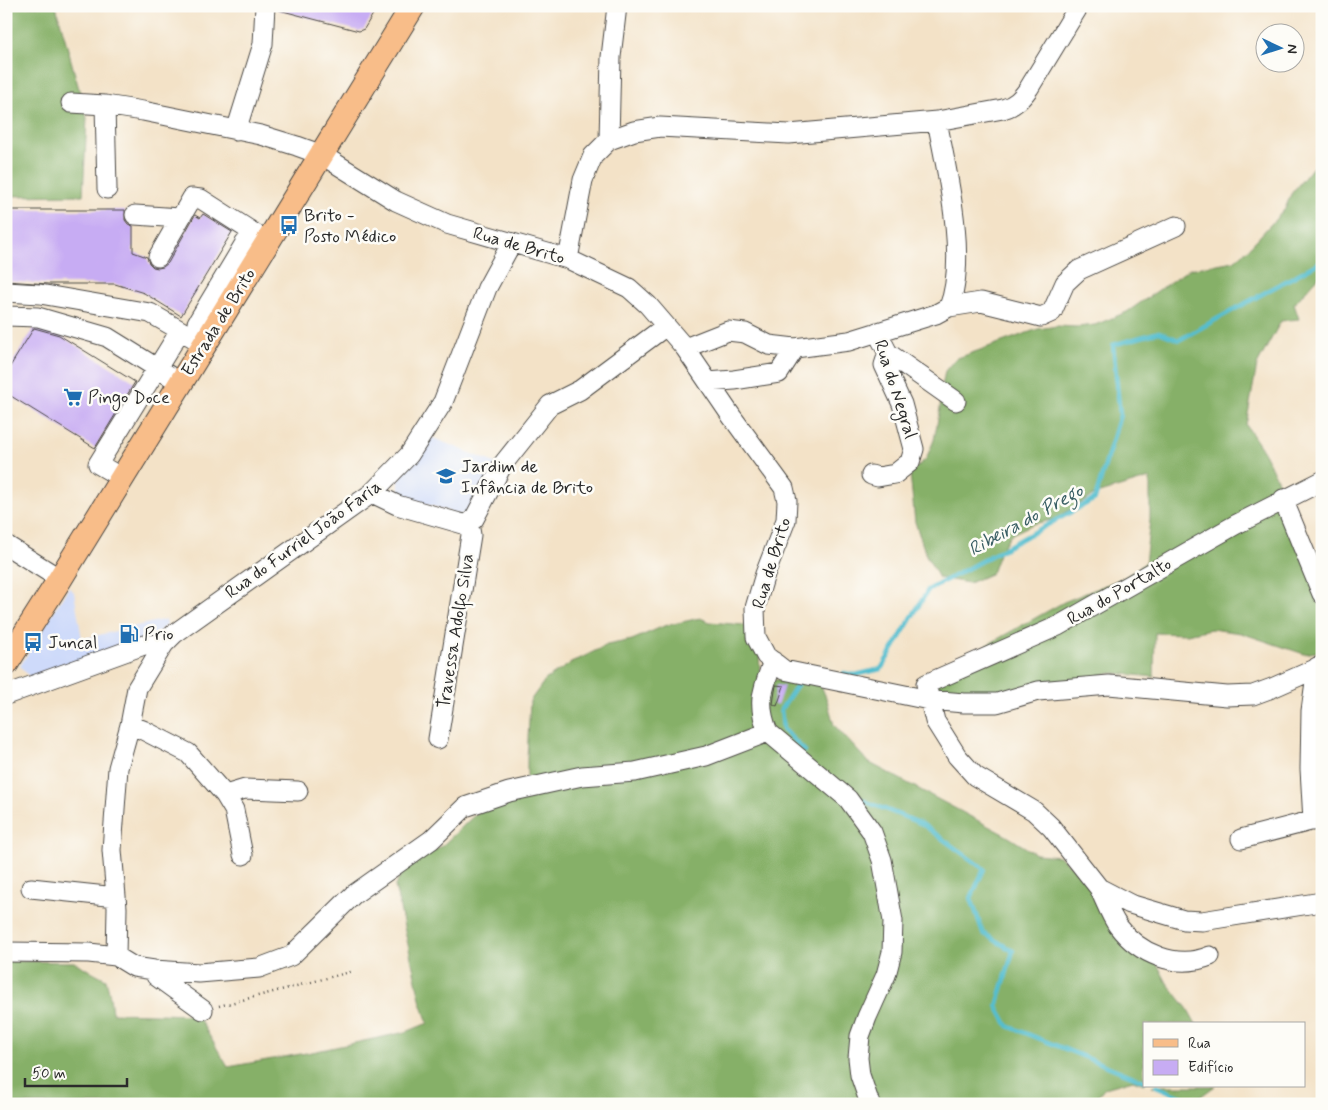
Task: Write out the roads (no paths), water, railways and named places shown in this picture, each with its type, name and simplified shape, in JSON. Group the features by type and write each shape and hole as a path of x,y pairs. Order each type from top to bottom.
{"main road":[{"name":"Estrada de Brito","path":"6,664 414,6"}],"street":[{"path":"236,131 263,44 264,6"},
{"path":"608,140 611,57 617,6"},
{"path":"568,259 583,180 594,156 608,140 634,131 660,127 789,134 937,121 1003,109 1013,106 1029,88 1079,6"},
{"name":"Rua de Brito","path":"71,103 143,111 261,135 322,155 396,201 447,224 568,259 629,288 648,305 685,348 784,488 788,501 786,520 765,574 755,608 756,637 766,656 773,661"},
{"path":"105,106 108,190"},
{"path":"937,121 952,197 956,250 955,294 949,308"},
{"path":"158,257 192,198 201,199 265,247"},
{"path":"135,215 180,218"},
{"path":"685,348 728,331 745,333 769,345 795,348 849,341 936,314 949,308 981,302 1041,317 1052,312 1065,283 1079,270 1176,226"},
{"name":"Rua do Furriel João Faria","path":"116,956 116,897 112,850 117,777 137,688 164,644 174,634 372,493 409,455 443,402 487,288 511,244"},
{"path":"6,292 40,294 150,313 180,331 208,338"},
{"path":"6,316 38,318 107,337 180,383"},
{"path":"372,493 397,505 463,524 469,523 474,519 503,464 550,405 580,390 666,326"},
{"path":"122,478 98,464 180,331"},
{"name":"Rua do Negral","path":"871,475 878,477 894,474 910,462 914,449 902,404 884,365 888,353 877,332"},
{"path":"708,382 734,380 779,372 795,348"},
{"path":"888,353 956,401"},
{"name":"Rua do Portalto","path":"929,700 926,684 1058,626 1283,499 1322,481"},
{"path":"1283,499 1322,594"},
{"name":"Travessa Adolfo Silva","path":"438,739 471,535 469,523"},
{"path":"6,545 60,579"},
{"path":"6,695 144,645 164,644"},
{"path":"870,1104 860,1075 858,1058 860,1036 886,975 892,952 893,921 882,860 872,832 848,799 768,732 762,716 762,695 773,661 784,670 929,700 964,704 997,703 1038,691 1109,685 1227,696 1253,694 1272,688 1320,666"},
{"path":"1241,839 1318,819 1310,769 1311,711 1320,666"},
{"path":"929,700 935,721 957,756 975,776 1034,811 1052,827 1099,888 1117,925 1131,940 1159,958 1176,961 1201,960 1210,956"},
{"path":"130,725 188,753 225,795 234,810 242,855"},
{"path":"6,952 89,953 116,956 134,967 199,973 259,968 291,956 353,895 431,840 465,807 509,792 582,776 635,772 706,756 768,732"},
{"path":"225,795 245,789 298,791"},
{"path":"31,888 116,897"},
{"path":"1099,888 1130,904 1184,920 1202,921 1322,902"},
{"path":"154,970 156,976 202,1010"}],"waterway":[{"name":"Ribeira do Prego","path":"844,673 855,675 881,669 928,590 1095,499 1120,415 1113,345 1159,332 1179,340 1322,261"},
{"name":"Ribeira do Prego","path":"797,685 781,709 783,729 805,751"},
{"name":"Ribeira do Prego","path":"854,794 862,800 922,824 984,869 971,898 983,933 1013,951 997,1006 1008,1026 1143,1081"},
{"name":"Ribeira do Prego","path":"1161,1088 1199,1104"}],"place":[{"name":"Brito - Posto Médico","path":"289,225"},
{"name":"Pingo Doce","path":"73,397"},
{"name":"Jardim de Infância de Brito","path":"446,476"},
{"name":"Prio","path":"129,634"},
{"name":"Juncal","path":"33,642"}]}
